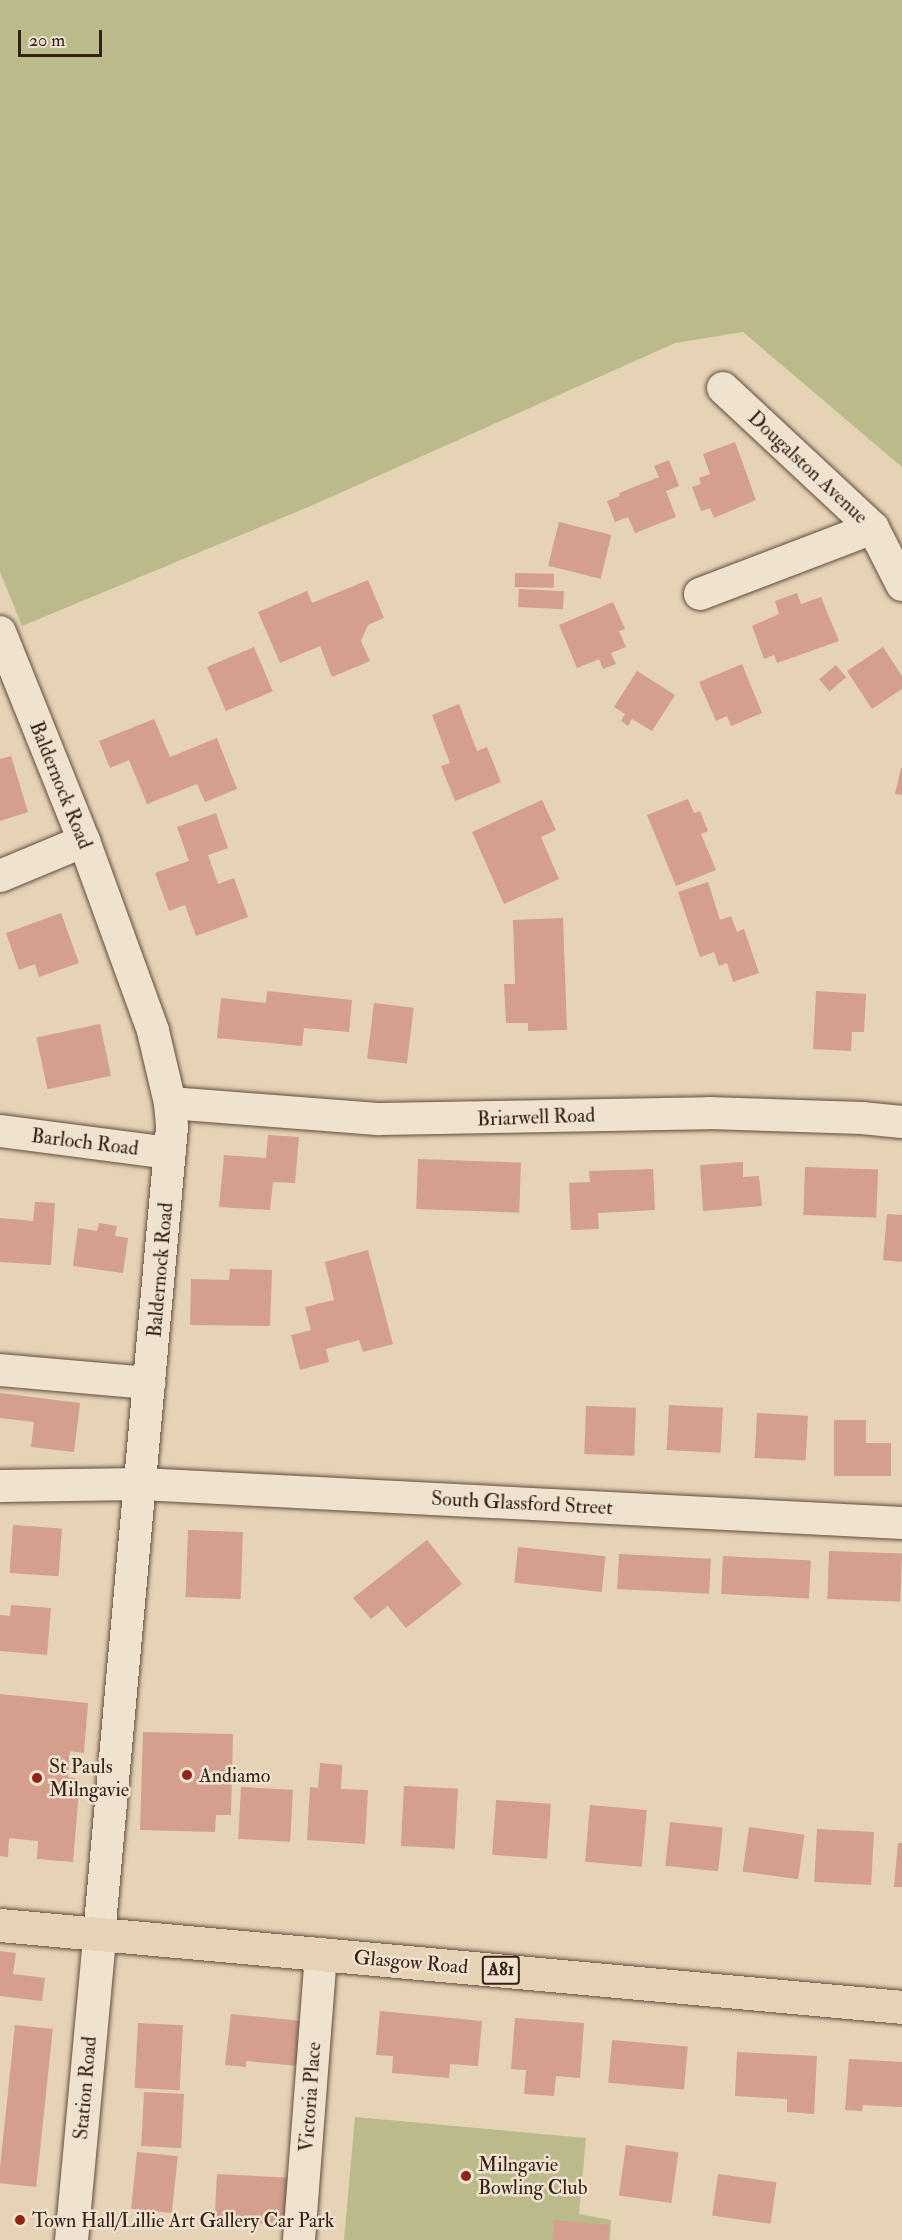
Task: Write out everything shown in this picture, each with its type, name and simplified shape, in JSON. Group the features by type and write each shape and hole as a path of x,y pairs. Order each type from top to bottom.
{"main road":[{"name":"A81","path":"0,1925 99,1936"},
{"name":"Glasgow Road","path":"99,1936 902,2007"},
{"name":"Station Road","path":"71,2240 99,1936"}],"street":[{"name":"Dougalston Avenue","path":"723,388 873,528 902,585"},
{"path":"700,594 873,528"},
{"name":"Baldernock Road","path":"0,632 84,842 153,1031 170,1103 172,1127 99,1936"},
{"path":"0,876 84,842"},
{"name":"Briarwell Road","path":"170,1103 380,1119 709,1113 862,1118 902,1122"},
{"name":"Barloch Road","path":"0,1131 170,1154"},
{"path":"0,1370 149,1383"},
{"name":"South Glassford Street","path":"0,1485 141,1484 902,1523"},
{"name":"Victoria Place","path":"299,2240 321,1954"}],"shaded area":[{"path":"0,0 902,0 902,467 743,332 675,343 313,505 22,626 0,572"},
{"name":"Milngavie Bowling Club","path":"355,2117 586,2138 579,2214 611,2220 610,2240 344,2240"}],"building":[{"path":"735,442 756,500 714,518 710,508 701,511 692,487 701,484 699,478 710,474 703,454"},
{"path":"669,460 679,486 666,491 676,517 635,533 628,517 615,522 607,501 620,496 619,493 659,477 654,466"},
{"path":"559,522 611,535 601,579 548,566"},
{"path":"515,573 554,574 554,588 515,587"},
{"path":"368,580 384,618 368,625 361,641 370,661 332,677 320,646 280,663 258,612 307,591 312,603"},
{"path":"519,589 564,591 563,609 518,607"},
{"path":"797,593 801,604 821,597 839,641 777,663 774,655 764,659 752,626 779,614 775,601"},
{"path":"613,602 625,629 619,631 626,647 611,653 616,664 603,669 599,659 577,668 559,625"},
{"path":"254,647 273,691 226,711 207,667"},
{"path":"883,647 902,676 902,689 872,709 847,671"},
{"path":"742,664 762,713 731,726 727,716 716,721 699,682"},
{"path":"836,665 846,677 829,691 819,679"},
{"path":"637,671 675,695 652,731 632,719 628,726 621,721 625,714 614,707"},
{"path":"459,704 477,751 487,747 501,782 455,801 441,766 450,763 432,715"},
{"path":"154,719 170,757 217,738 237,789 205,802 197,784 147,804 129,760 110,768 99,741"},
{"path":"11,756 28,812 0,821 0,759"},
{"path":"902,768 902,795 895,794"},
{"path":"688,799 694,813 700,811 708,831 701,834 716,870 676,886 647,815"},
{"path":"542,800 556,830 541,837 559,879 504,904 472,832"},
{"path":"216,813 228,848 208,855 218,884 234,878 248,917 196,936 185,905 169,911 155,873 189,861 177,827"},
{"path":"708,882 720,920 731,916 737,932 744,929 759,973 733,982 727,963 719,966 714,952 700,957 678,892"},
{"path":"61,913 79,963 39,977 35,964 19,970 6,933"},
{"path":"563,918 567,1030 528,1031 528,1023 506,1023 504,984 515,984 513,920"},
{"path":"267,991 352,1000 349,1032 304,1028 302,1046 217,1038 221,998 266,1003"},
{"path":"816,991 866,994 864,1032 852,1032 851,1051 813,1049"},
{"path":"374,1003 414,1008 407,1063 367,1059"},
{"path":"100,1024 111,1076 47,1089 36,1038"},
{"path":"268,1135 299,1137 295,1183 273,1182 270,1210 219,1207 224,1155 266,1158"},
{"path":"418,1159 521,1163 519,1213 416,1209"},
{"path":"743,1162 743,1177 759,1176 762,1206 703,1211 700,1165"},
{"path":"805,1167 878,1170 876,1218 803,1215"},
{"path":"653,1169 655,1210 598,1213 599,1229 571,1230 569,1183 590,1182 589,1171"},
{"path":"35,1202 55,1203 51,1265 0,1262 0,1218 33,1221"},
{"path":"887,1214 902,1215 902,1262 883,1260"},
{"path":"99,1223 117,1226 115,1236 128,1238 123,1273 73,1266 78,1228 97,1231"},
{"path":"368,1250 393,1344 363,1352 359,1340 326,1349 329,1362 300,1370 291,1335 311,1330 305,1307 334,1300 325,1262"},
{"path":"230,1269 272,1270 270,1326 190,1325 191,1279 229,1280"},
{"path":"0,1393 80,1403 74,1452 31,1447 34,1422 0,1418"},
{"path":"669,1405 723,1408 721,1453 667,1450"},
{"path":"586,1406 636,1408 634,1456 584,1454"},
{"path":"757,1413 808,1416 806,1461 755,1458"},
{"path":"834,1420 866,1420 866,1443 891,1443 891,1476 834,1476"},
{"path":"13,1525 62,1528 59,1576 10,1573"},
{"path":"188,1530 243,1532 241,1599 186,1597"},
{"path":"427,1540 462,1584 406,1628 388,1606 371,1619 353,1598"},
{"path":"518,1547 606,1556 602,1592 514,1583"},
{"path":"829,1551 902,1554 900,1602 827,1599"},
{"path":"619,1554 711,1559 709,1594 617,1589"},
{"path":"723,1556 811,1561 809,1599 721,1594"},
{"path":"11,1605 51,1608 47,1655 0,1651 0,1615 10,1616"},
{"name":"St Pauls Milngavie","path":"0,1694 88,1703 84,1753 70,1751 68,1777 80,1779 73,1862 37,1859 38,1841 9,1838 8,1857 0,1856"},
{"name":"Andiamo","path":"143,1732 233,1734 231,1815 216,1815 215,1832 140,1830"},
{"path":"320,1763 342,1765 341,1789 368,1790 365,1844 307,1840 310,1787 318,1788"},
{"path":"404,1786 458,1789 455,1849 401,1846"},
{"path":"241,1787 293,1790 290,1842 238,1839"},
{"path":"496,1800 551,1804 547,1859 492,1855"},
{"path":"590,1805 647,1810 642,1867 585,1862"},
{"path":"670,1822 723,1828 718,1871 665,1866"},
{"path":"749,1827 804,1835 798,1879 743,1872"},
{"path":"817,1829 874,1832 871,1885 814,1882"},
{"path":"898,1843 902,1843 902,1887 894,1887"},
{"path":"0,1951 16,1953 13,1974 45,1978 42,2001 0,1996"},
{"path":"380,2011 482,2021 478,2066 450,2064 449,2078 392,2073 393,2056 376,2055"},
{"path":"231,2014 303,2021 298,2066 246,2061 246,2067 225,2065"},
{"path":"515,2018 584,2023 580,2078 556,2076 554,2096 524,2094 526,2070 511,2069"},
{"path":"138,2023 183,2025 180,2090 135,2088"},
{"path":"15,2025 53,2029 36,2187 0,2183"},
{"path":"612,2040 688,2047 684,2089 608,2083"},
{"path":"737,2052 817,2056 814,2114 787,2112 787,2099 735,2096"},
{"path":"849,2059 902,2062 902,2107 863,2105 862,2111 845,2110"},
{"path":"144,2092 184,2094 181,2148 141,2146"},
{"path":"626,2145 678,2152 671,2203 619,2196"},
{"path":"137,2152 178,2156 172,2213 131,2209"},
{"path":"217,2174 291,2178 288,2225 215,2221"},
{"path":"718,2174 776,2182 771,2224 712,2216"},
{"path":"554,2220 609,2225 608,2240 553,2240"}],"place":[{"name":"Andiamo","path":"187,1775"},
{"name":"St Pauls Milngavie","path":"37,1778"},
{"name":"Milngavie Bowling Club","path":"466,2176"},
{"name":"Town Hall/Lillie Art Gallery Car Park","path":"20,2220"}]}
